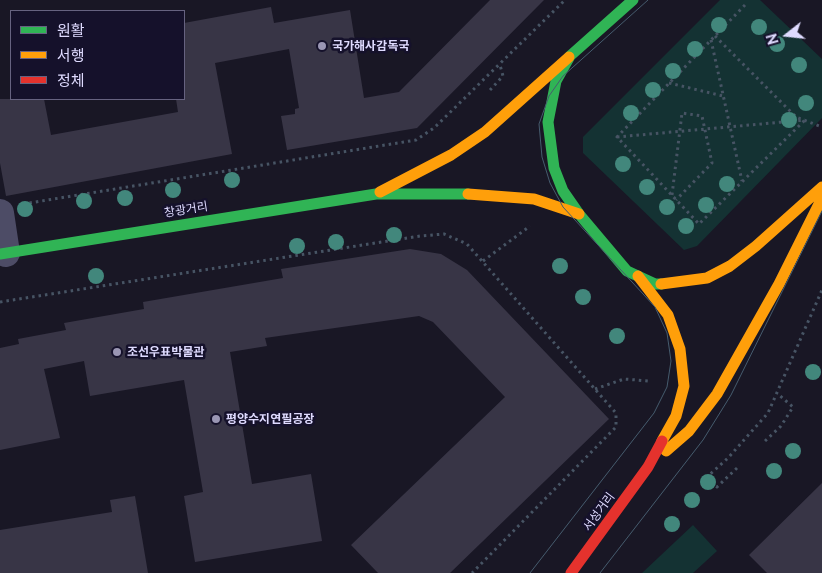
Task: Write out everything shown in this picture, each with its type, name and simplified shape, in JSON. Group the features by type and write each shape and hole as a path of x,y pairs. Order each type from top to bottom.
{"main road":[{"path":"376,194 451,155 484,132 633,0"},
{"path":"570,56 556,81 548,122 554,168 564,191 579,214 627,271 655,284 673,284 707,278 730,266 756,246 822,187"},
{"path":"376,194 478,194 510,196 534,199 563,207 579,214"},
{"name":"창광거리","path":"3,253 376,194"},
{"path":"648,467 689,430 717,394 779,284 822,198"},
{"path":"638,276 668,315 680,349 684,386 676,416 648,467"},
{"name":"서성거리","path":"571,573 648,467"}],"street":[{"path":"3,253 10,209"}],"path":[{"path":"10,209 416,140 434,128 565,0"},
{"path":"617,137 745,5"},
{"path":"715,36 796,117 822,127"},
{"path":"711,40 742,182"},
{"path":"486,94 503,76 500,64"},
{"path":"669,83 723,96"},
{"path":"672,196 682,112 702,116 712,163 676,200"},
{"path":"617,137 805,120"},
{"path":"617,137 698,224 805,120"},
{"path":"483,261 530,226"},
{"path":"0,302 420,236 444,234 468,244 616,413 616,427 472,573"},
{"path":"737,468 717,487 708,476 728,458 768,413 778,394 787,366 822,290"},
{"path":"595,389 624,379 649,380"},
{"path":"765,441 781,426 793,407 778,394"}],"green space":[{"path":"720,0 760,0 822,59 822,118 697,246 684,250 583,153 583,137"},
{"path":"693,525 717,551 693,573 642,573"}],"building":[{"path":"490,0 544,0 417,128 287,150 281,116 295,114 295,109 299,108 289,49 215,63 232,154 6,196 0,163 0,99 44,100 51,135 178,112 176,100 185,100 185,23 271,7 274,23 350,10 364,98 399,92"},
{"path":"410,249 441,254 467,270 609,419 450,573 378,573 351,545 505,397 433,322 419,316 265,338 267,346 230,352 252,484 311,474 322,541 195,562 184,496 203,492 184,380 90,396 84,361 44,369 60,438 0,450 0,348 19,344 18,339 66,330 64,323 144,309 143,302 283,278 281,269"},
{"path":"822,483 822,573 767,573 749,555"},
{"path":"135,496 148,573 0,573 0,530 112,512 110,500"}],"tram line":[{"path":"530,573 654,413 667,387 671,361 667,333 655,307 563,207 550,183 542,157 539,124 549,96 563,76 648,0"},
{"path":"600,573 703,440 731,395 822,211"}],"traffic: fast":[{"path":"633,0 570,56 556,81 548,122 554,168 563,191 579,214 627,271 655,284 661,284"},
{"path":"0,254 376,194 468,194"}],"traffic: slow":[{"path":"380,192 451,155 485,132 569,57"},
{"path":"661,284 707,278 730,266 756,246 822,187"},
{"path":"468,194 534,199 579,214"},
{"path":"666,451 689,431 717,394 779,284 822,198"},
{"path":"638,276 668,315 680,349 684,386 676,416 662,441"}],"traffic: jam":[{"path":"571,573 648,467 662,441"}],"place":[{"name":"국가해사감독국","path":"322,46"},
{"name":"조선우표박물관","path":"117,352"},
{"name":"평양수지연필공장","path":"216,419"}]}
